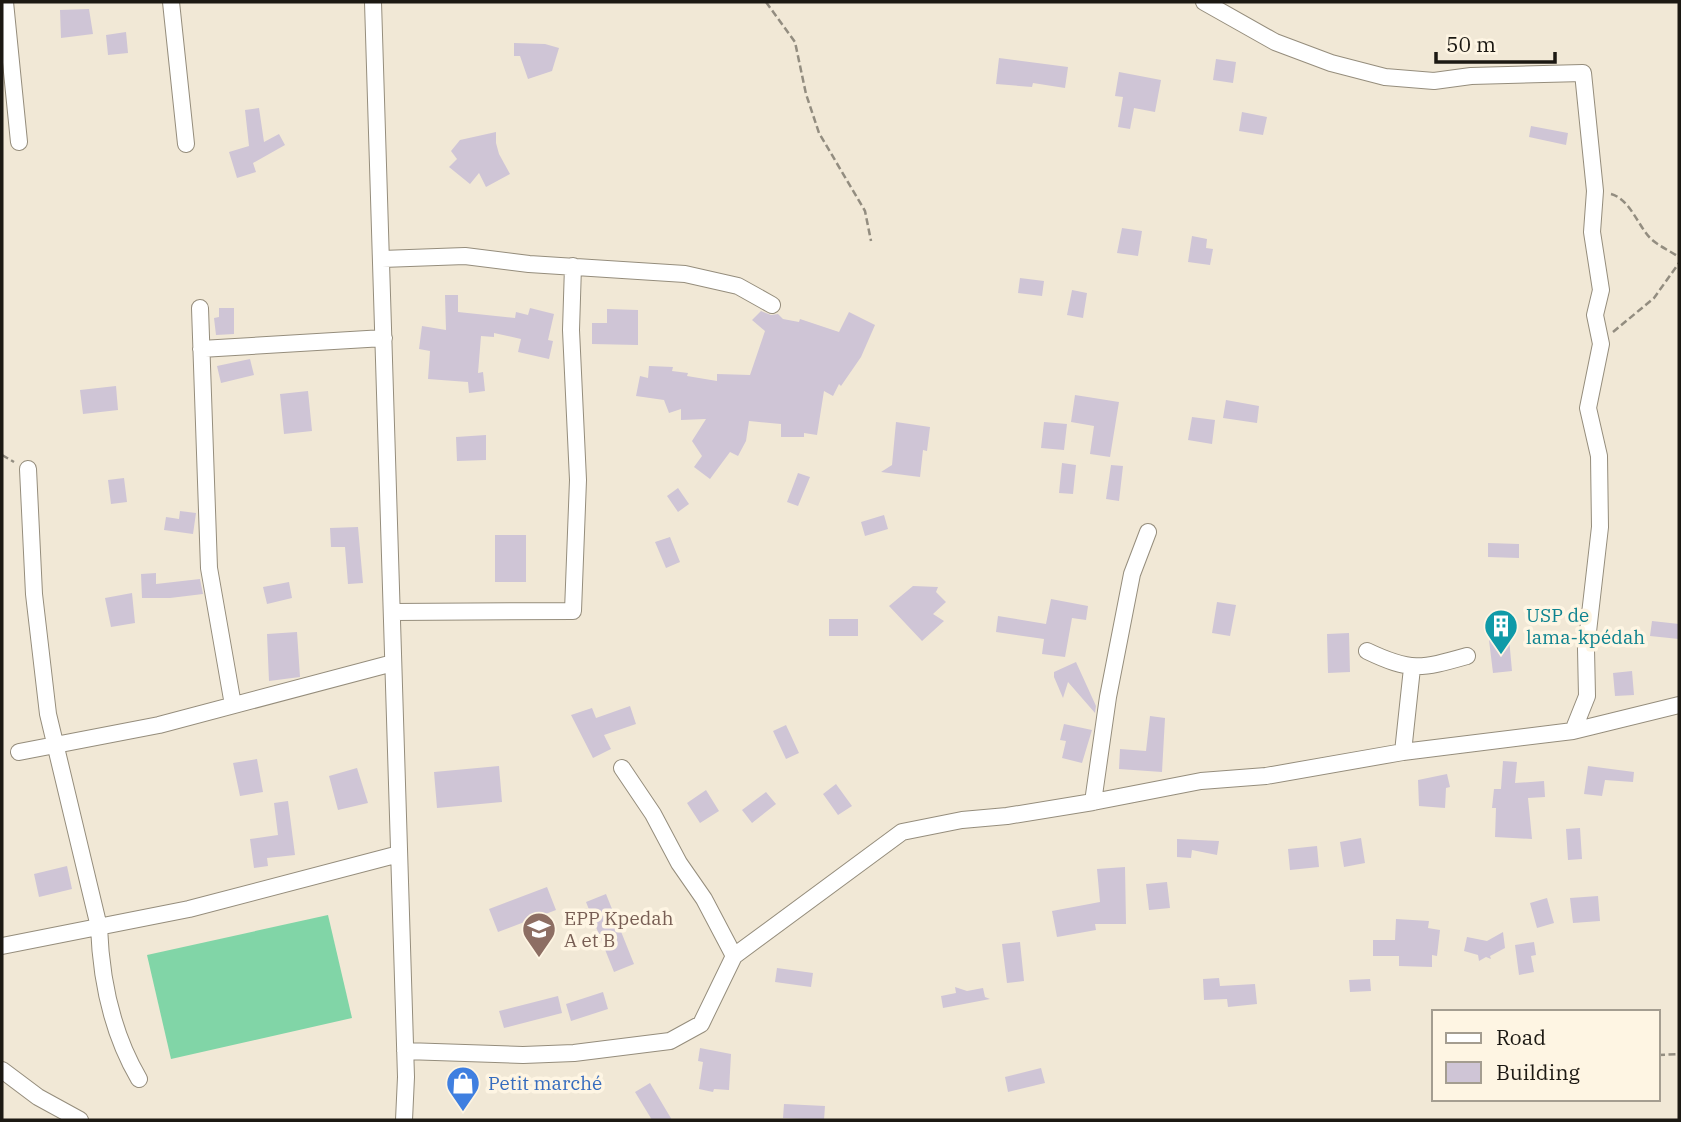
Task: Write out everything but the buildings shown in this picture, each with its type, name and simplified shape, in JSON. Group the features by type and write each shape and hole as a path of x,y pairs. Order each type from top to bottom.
{"street":[{"path":"5,2 19,142"},
{"path":"172,2 186,145"},
{"path":"373,2 393,612 405,1051 404,1120"},
{"path":"1204,2 1275,42 1331,63 1385,78 1434,81 1471,76 1583,74 1595,191 1592,232 1601,290 1595,314 1601,344 1588,408 1599,456 1600,527 1586,649 1587,696 1573,731"},
{"path":"382,259 465,256 528,264 685,274 738,286 772,305"},
{"path":"393,612 573,611 578,480 571,330 573,266"},
{"path":"200,308 209,568 233,705"},
{"path":"201,349 384,338"},
{"path":"28,469 34,594 48,714 99,927 106,996 126,1056 139,1079"},
{"path":"1093,802 1108,697 1132,574 1148,532"},
{"path":"1367,651 1412,668 1466,656"},
{"path":"19,752 159,725 393,663"},
{"path":"1403,752 1412,668"},
{"path":"405,1051 523,1055 574,1053 670,1041 701,1024 734,956 902,832 962,820 1007,816 1093,802 1200,781 1266,776 1403,752 1573,731 1679,705"},
{"path":"622,768 704,899 734,956"},
{"path":"2,946 189,909 399,854"},
{"path":"2,1070 38,1097 80,1120"}],"path":[{"path":"766,2 795,42 806,94 819,133 865,211 871,241"},
{"path":"1595,191 1616,195 1651,239 1679,257"},
{"path":"1601,344 1654,298 1679,263"},
{"path":"1660,1055 1679,1054"}],"green space":[{"path":"328,915 352,1018 171,1059 147,955"}],"place":[{"name":"USP de lama-kpédah","path":"1501,656"},
{"name":"EPP Kpedah A et B","path":"539,959"},
{"name":"Petit marché","path":"463,1113"}]}
